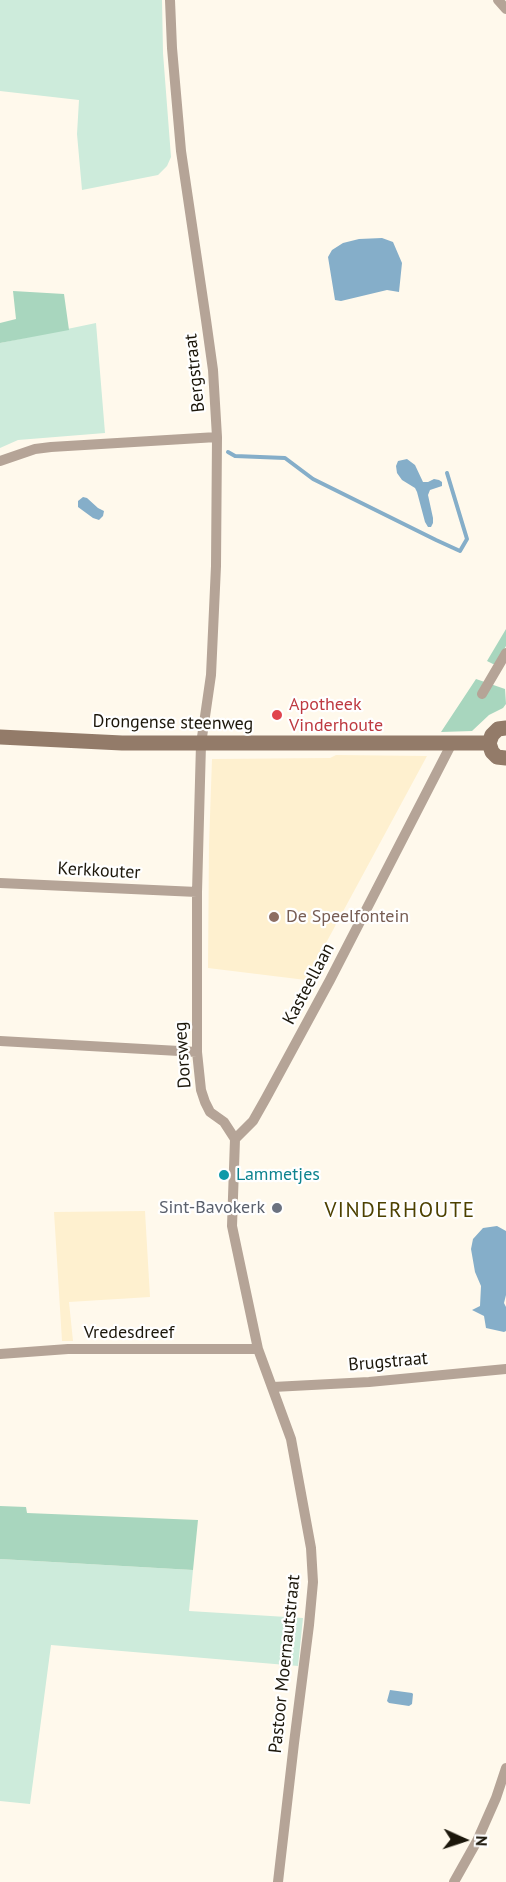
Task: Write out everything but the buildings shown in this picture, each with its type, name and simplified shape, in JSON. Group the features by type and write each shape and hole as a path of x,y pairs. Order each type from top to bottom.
{"street":[{"name":"Bergstraat","path":"171,0 172,48 181,151 213,370 217,437 217,533 211,675 201,744"},
{"path":"498,0 506,9"},
{"path":"0,461 34,449 51,447 217,437"},
{"path":"482,694 506,652"},
{"path":"506,728 498,729 492,735 489,743 492,752 497,757 506,758"},
{"name":"Drongense steenweg","path":"0,737 201,744 489,743"},
{"name":"Dorsweg","path":"201,744 197,892 197,1052 201,1090 205,1102 210,1112 224,1122 235,1139"},
{"name":"Kasteellaan","path":"235,1139 252,1121 266,1098 452,744"},
{"name":"Kerkkouter","path":"0,883 197,892"},
{"path":"0,1041 197,1052"},
{"path":"235,1139 232,1226 258,1349"},
{"name":"Vredesdreef","path":"0,1354 68,1349 258,1349"},
{"name":"Pastoor Moernautstraat","path":"258,1349 291,1439 311,1548 313,1582 278,1882"},
{"name":"Brugstraat","path":"273,1387 369,1382 506,1369"},
{"path":"454,1882 477,1841 506,1768"}],"shaded area":[{"name":"De Speelfontein","path":"336,755 427,756 306,980 208,968 212,759 330,758"},
{"path":"145,1211 150,1297 69,1302 73,1341 62,1341 54,1212"}],"green space":[{"path":"0,0 162,0 163,53 171,157 167,166 158,175 82,190 77,134 79,100 0,91"},
{"path":"13,291 64,294 69,330 0,343 0,323 16,319"},
{"path":"96,323 105,433 18,440 0,448 0,343"},
{"path":"506,629 506,646 496,664 493,664 487,661"},
{"path":"476,679 505,689 506,704 489,715 472,731 441,732"},
{"path":"0,1506 26,1507 27,1513 198,1520 193,1570 0,1559"},
{"path":"0,1559 193,1570 189,1611 303,1618 298,1666 51,1645 30,1804 0,1801"}],"water":[{"path":"382,238 393,242 402,263 399,292 387,290 341,301 335,300 328,257 332,250 343,243 359,239"},
{"path":"407,459 415,465 423,482 434,479 442,482 442,486 430,490 428,495 433,518 431,527 428,527 425,522 415,488 402,480 397,473 398,461"},
{"path":"83,497 104,511 99,520 78,507 78,501"},
{"path":"497,1226 506,1231 504,1303 506,1331 504,1332 486,1328 484,1316 472,1310 480,1306 481,1286 475,1272 471,1249 473,1239 483,1228"},
{"path":"390,1690 412,1693 412,1704 409,1706 389,1703 387,1701"}],"waterway":[{"path":"228,452 235,456 285,458 313,479 460,551 467,539 447,473"}],"place":[{"name":"Apotheek Vinderhoute","path":"277,715"},
{"name":"De Speelfontein","path":"274,917"},
{"name":"Lammetjes","path":"224,1175"},
{"name":"Sint-Bavokerk","path":"277,1208"}],"district":[{"name":"VINDERHOUTE","path":"400,1211"}]}
